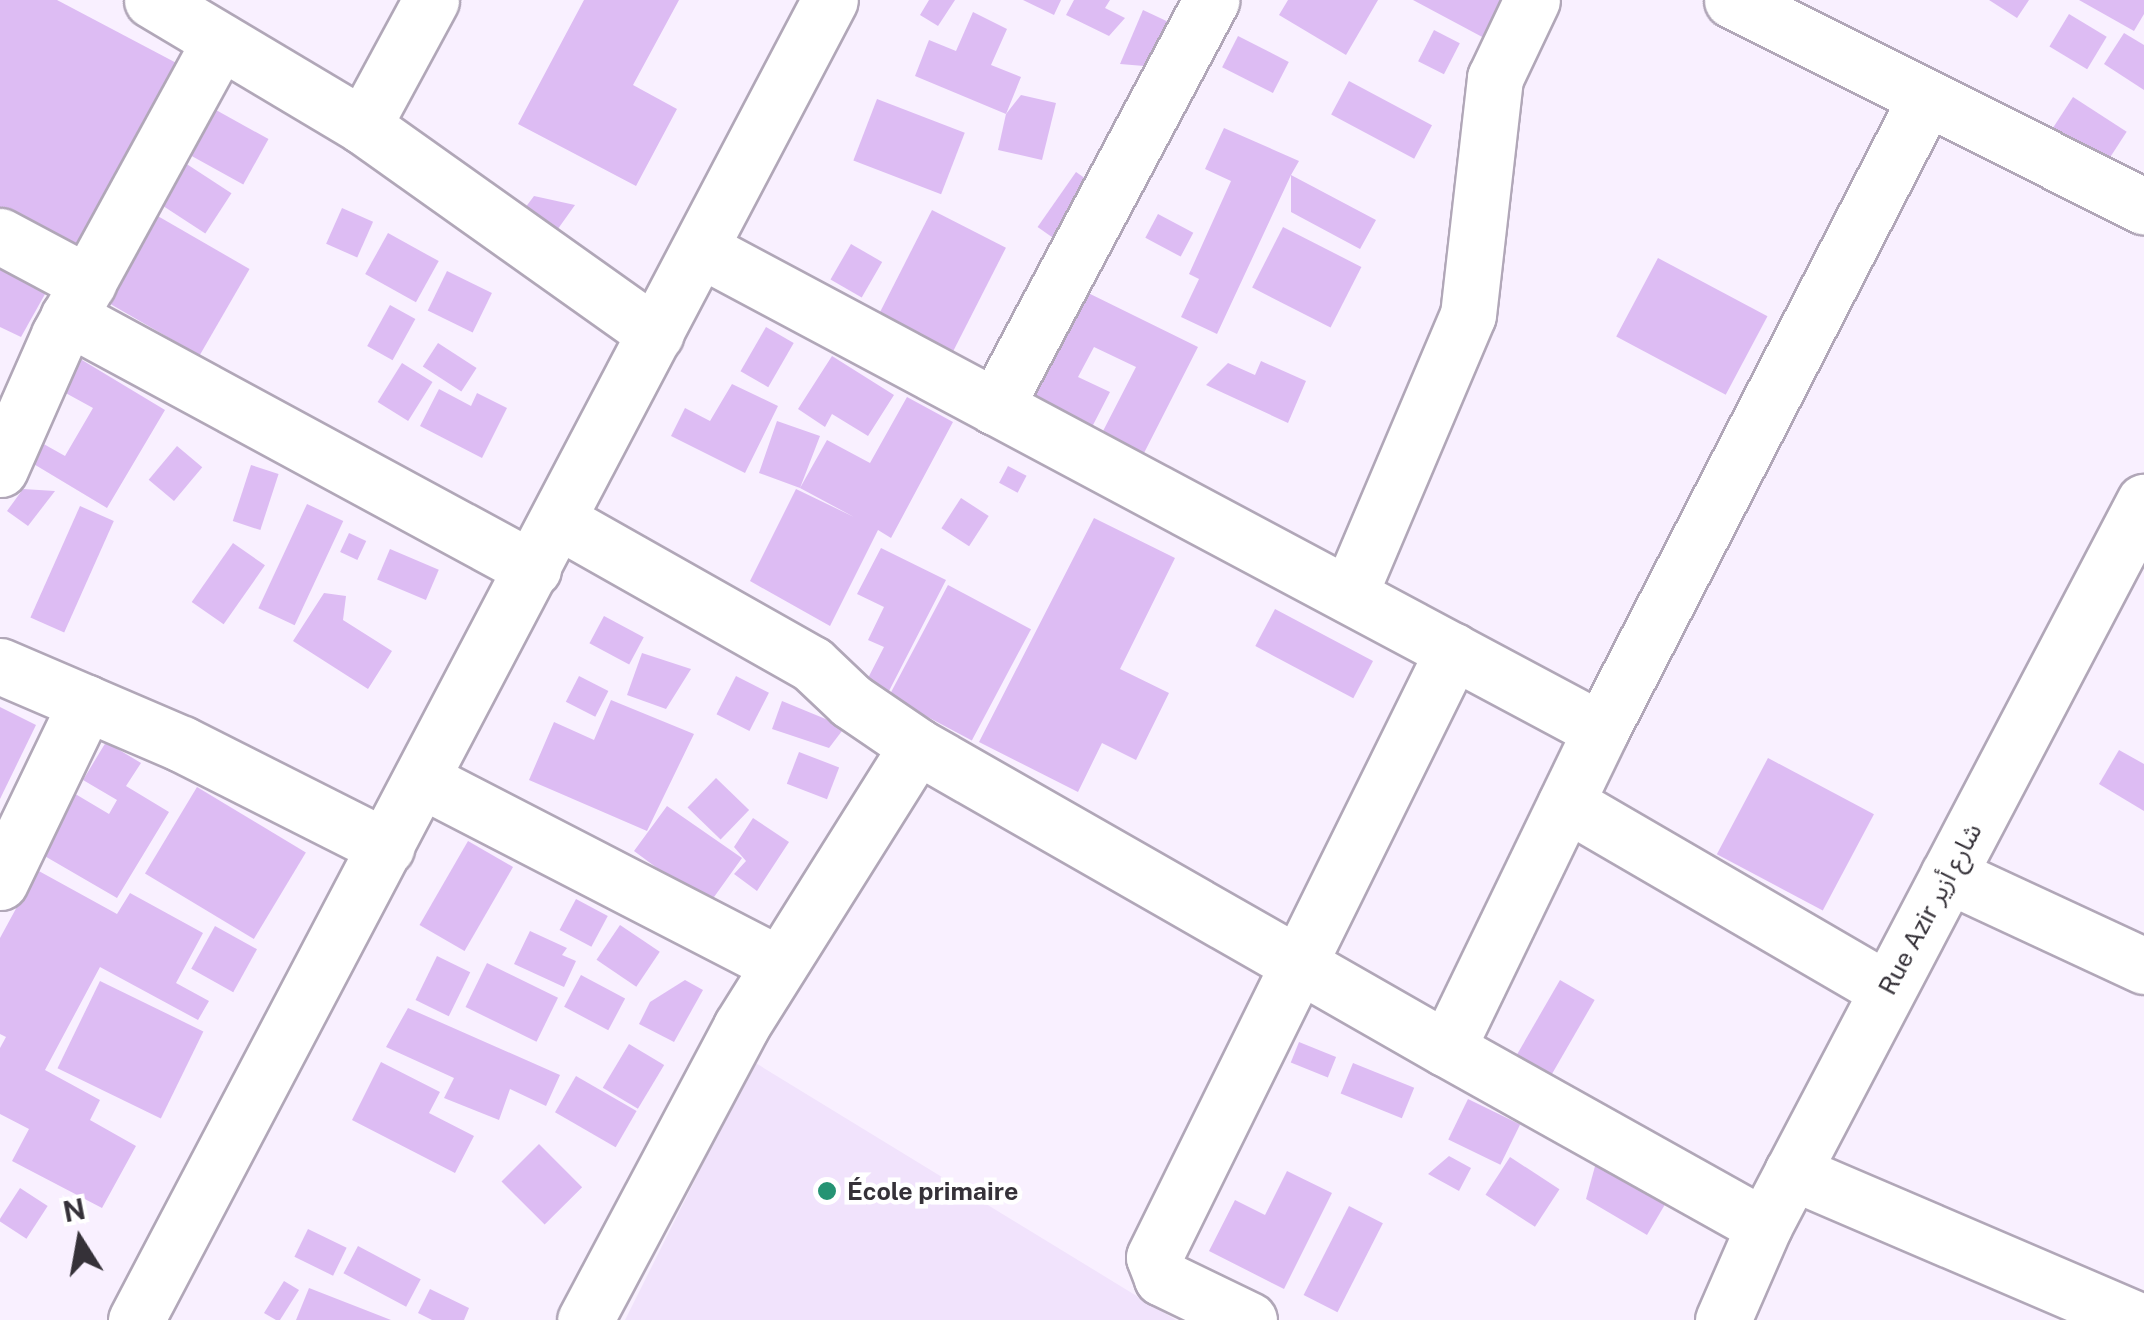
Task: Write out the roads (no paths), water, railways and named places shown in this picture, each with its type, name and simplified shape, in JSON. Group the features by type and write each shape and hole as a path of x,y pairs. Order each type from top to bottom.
{"street":[{"path":"152,0 362,126 656,334"},
{"path":"362,126 431,0"},
{"path":"136,1320 830,0"},
{"path":"995,407 1212,0"},
{"path":"1349,596 1468,315 1495,78 1532,0"},
{"path":"1732,0 2144,206"},
{"path":"0,469 78,300 220,40"},
{"path":"1447,1049 1601,730 1926,98"},
{"path":"0,236 78,300 533,569"},
{"path":"700,249 1601,730"},
{"name":"Rue Azir شارع أزير","path":"1723,1320 1764,1226 2144,502"},
{"path":"559,521 812,664 851,702 918,746 1764,1226"},
{"path":"1250,1320 1162,1278 1154,1258 1453,651"},
{"path":"0,666 182,744 386,847"},
{"path":"0,882 86,703"},
{"path":"585,1320 740,1027 918,746"},
{"path":"422,780 779,964"},
{"path":"1566,803 1888,990"},
{"path":"1948,875 2144,966"},
{"path":"1792,1172 2137,1320"}],"place":[{"name":"École primaire","path":"827,1191"}]}
